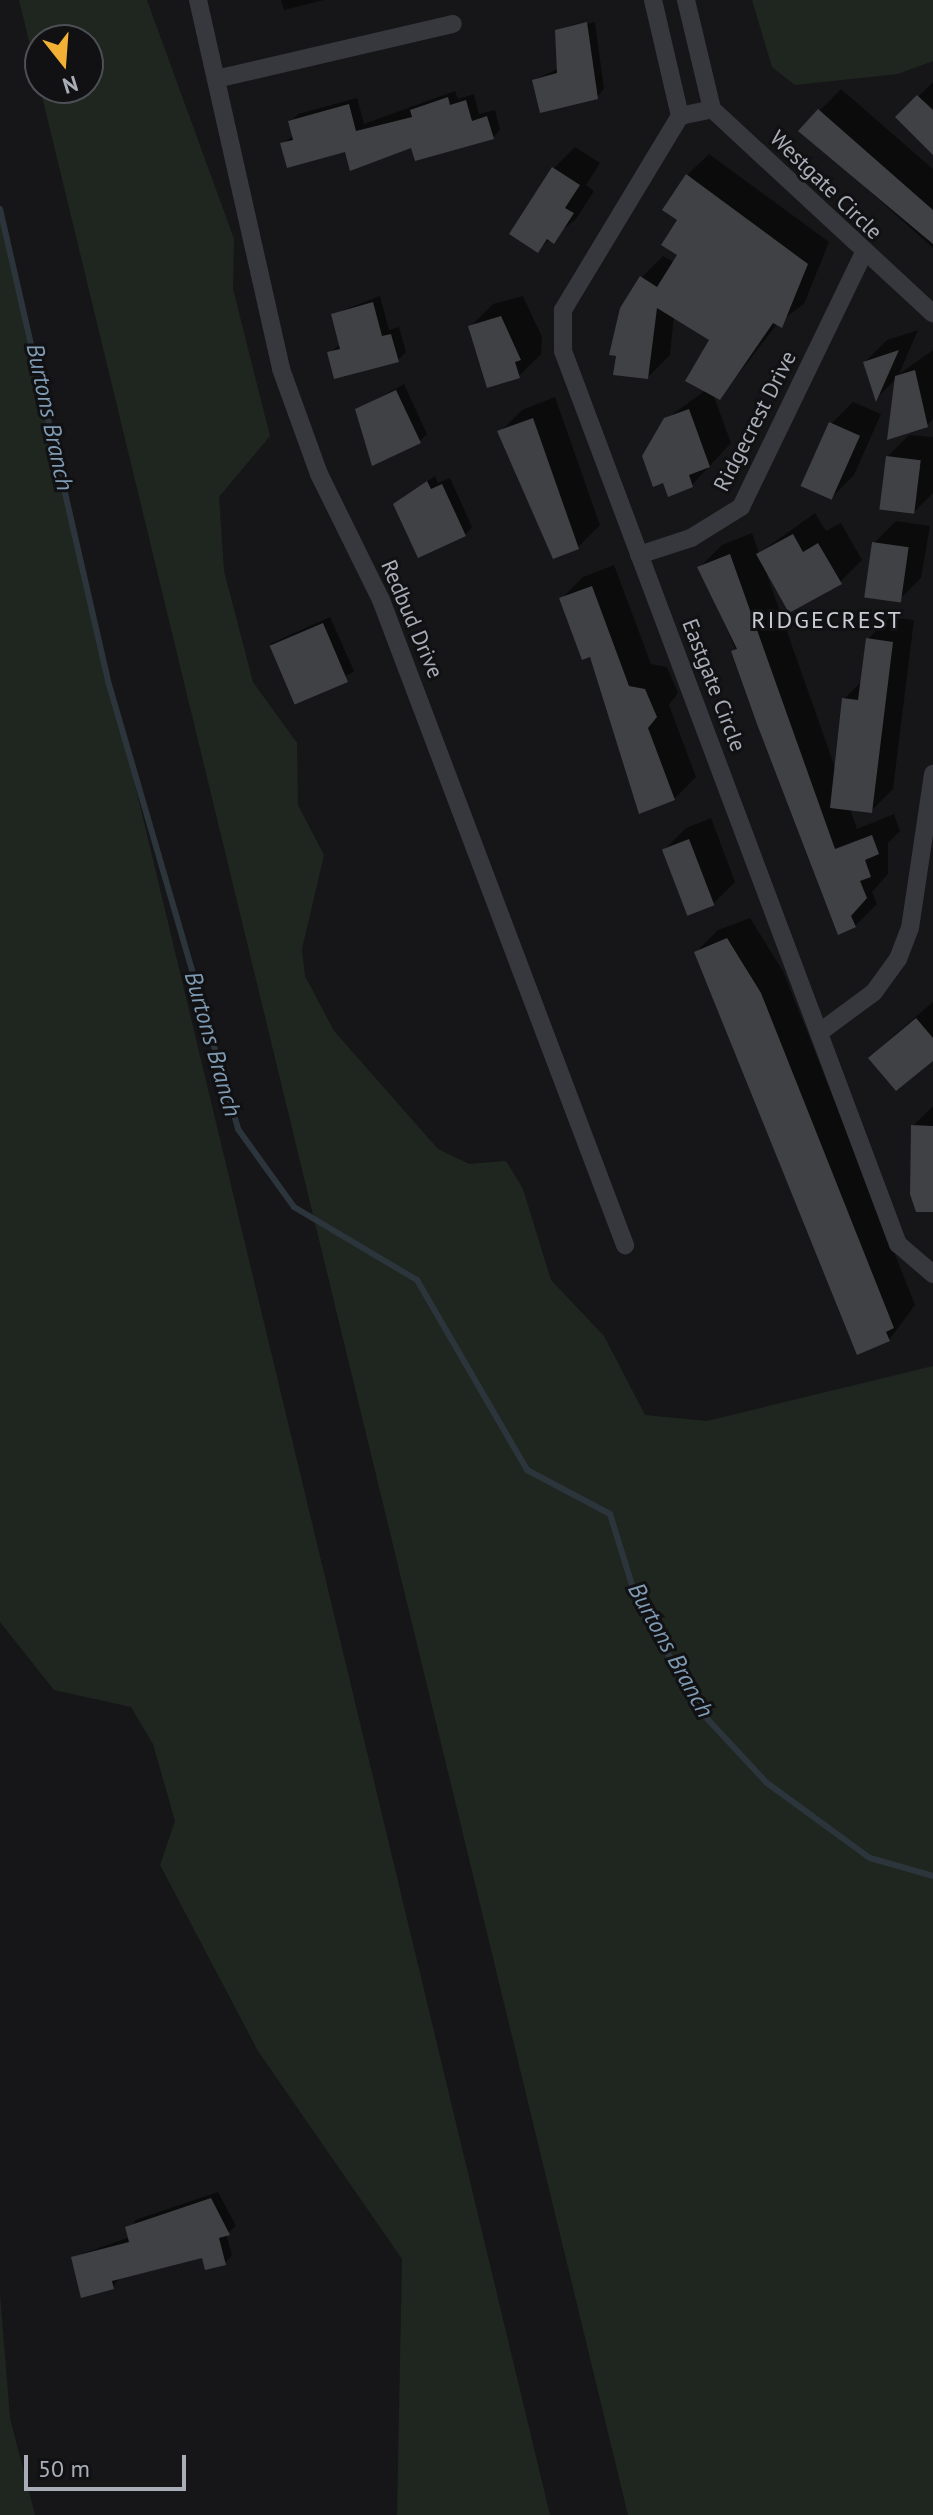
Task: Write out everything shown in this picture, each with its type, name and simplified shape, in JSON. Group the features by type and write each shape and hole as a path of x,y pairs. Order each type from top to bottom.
{"street":[{"name":"Redbud Drive","path":"198,0 281,369 319,474 381,600 625,1245"},
{"path":"653,0 680,116 712,109 686,0"},
{"path":"216,79 453,24"},
{"name":"Westgate Circle","path":"712,109 863,255 933,314"},
{"name":"Eastgate Circle","path":"680,116 563,310 563,351 898,1244 933,1274"},
{"name":"Ridgecrest Drive","path":"639,555 691,538 741,507 863,255"},
{"path":"820,1032 874,992 898,959 910,928 933,774"}],"shaded area":[{"path":"19,0 147,0 234,239 233,289 270,436 219,497 224,571 253,682 297,743 298,805 324,855 302,949 305,976 334,1031 438,1149 469,1164 506,1161 523,1189 551,1280 604,1336 645,1415 707,1421 933,1366 933,2515 628,2515 44,104 104,104 104,24 25,24"},
{"path":"752,0 933,0 933,61 898,74 795,85 772,67"},
{"path":"0,222 550,2515 397,2515 402,2259 258,2051 160,1865 175,1821 153,1744 131,1707 54,1690 0,1622"},
{"path":"0,2294 10,2418 35,2515 0,2515"}],"building":[{"path":"587,22 598,99 540,113 532,80 557,73 555,30"},
{"path":"917,95 933,110 933,155 895,117"},
{"path":"448,97 450,105 466,100 472,121 487,116 494,139 415,161 411,148 350,171 345,152 287,168 280,143 293,140 288,121 349,104 356,131 412,117 410,110"},
{"path":"818,109 933,210 933,244 798,131"},
{"path":"552,167 580,185 565,208 574,213 554,244 547,239 538,253 509,234"},
{"path":"686,174 808,264 782,328 773,323 720,400 685,381 709,340 657,308 648,379 613,375 616,356 609,355 620,308 640,276 657,287 677,255 661,245 677,220 662,210"},
{"path":"373,302 382,336 391,334 399,362 334,379 327,352 340,349 331,314"},
{"path":"501,316 521,360 515,362 520,378 487,388 468,326"},
{"path":"899,350 876,402 863,362"},
{"path":"915,370 928,427 887,440 895,376"},
{"path":"396,390 421,443 372,466 355,409"},
{"path":"689,409 710,467 689,475 693,487 668,497 663,483 653,487 642,456 664,418"},
{"path":"533,418 579,549 553,559 497,431"},
{"path":"829,422 860,436 832,500 801,486"},
{"path":"886,456 921,460 914,514 879,510"},
{"path":"427,481 431,489 442,484 466,536 418,558 393,504"},
{"path":"793,534 803,552 818,543 842,584 789,613 756,554"},
{"path":"872,542 909,547 901,603 864,597"},
{"path":"730,554 835,849 872,835 879,854 865,860 871,877 860,881 867,898 851,916 856,927 838,935 731,651 737,649 697,567"},
{"path":"592,586 629,686 645,689 657,717 648,728 675,800 639,814 590,657 582,660 559,598"},
{"path":"323,623 348,682 295,705 270,646"},
{"path":"866,638 893,642 872,813 830,808 842,698 858,700"},
{"path":"689,839 714,905 687,916 662,849"},
{"path":"727,938 761,993 894,1328 886,1332 890,1341 857,1355 694,952"},
{"path":"916,1018 933,1038 933,1061 896,1091 868,1058"},
{"path":"911,1125 933,1126 933,1212 916,1212 910,1194"},
{"path":"211,2198 230,2235 219,2238 226,2265 205,2270 202,2258 112,2281 114,2289 81,2298 71,2257 129,2242 125,2227"}],"waterway":[{"name":"Burtons Branch","path":"0,209 108,681 238,1129 294,1207 417,1280 527,1470 610,1514 635,1595 700,1711 767,1783 870,1858 933,1876"}],"district":[{"name":"RIDGECREST","path":"827,620"}]}
